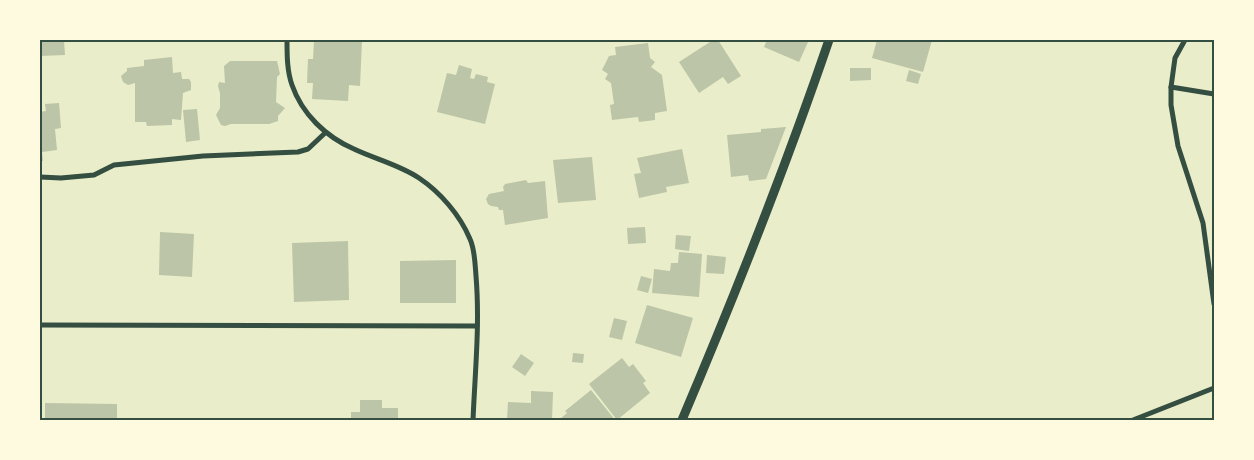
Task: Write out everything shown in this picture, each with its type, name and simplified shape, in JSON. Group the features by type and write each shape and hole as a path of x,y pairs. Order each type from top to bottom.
{"street":[{"path":"287,40 287,61 292,85 303,107 325,132 352,149 387,162 418,177 440,193 470,239 475,260 478,305 473,420"},
{"path":"682,420 723,325 804,113 829,40"},
{"path":"1186,40 1175,58 1171,87 1171,105 1178,146 1203,224 1214,304"},
{"path":"1171,87 1214,94"},
{"path":"40,177 61,178 94,175 114,165 203,156 298,152 308,149 325,132"},
{"path":"40,325 478,326"},
{"path":"1133,420 1214,388"}],"building":[{"path":"40,40 64,40 65,55 40,56"},
{"path":"314,40 362,41 360,86 349,85 348,101 312,99 313,83 307,83 308,59 313,59"},
{"path":"713,40 718,40 741,76 728,84 723,77 699,93 679,62"},
{"path":"767,40 809,40 799,62 764,47"},
{"path":"877,40 932,40 923,72 872,58"},
{"path":"648,43 650,58 655,62 651,67 662,75 667,111 655,113 655,120 639,122 638,117 612,120 610,105 614,104 611,83 605,79 608,74 602,70 609,56 616,55 615,47"},
{"path":"172,57 173,73 181,72 182,79 189,79 191,82 191,90 183,93 181,120 172,119 172,125 147,126 146,122 135,122 135,83 128,85 123,82 121,76 127,71 127,68 144,66 144,60"},
{"path":"230,61 277,61 280,74 277,77 276,102 285,108 278,116 278,121 269,124 221,125 216,115 220,108 218,86 219,82 225,83 224,66"},
{"path":"459,65 472,69 470,78 474,79 476,74 488,77 487,82 495,84 485,124 437,112 447,73 456,75"},
{"path":"850,68 871,68 871,80 850,81"},
{"path":"909,70 921,74 918,84 906,81"},
{"path":"59,103 61,128 55,129 57,150 42,152 43,161 40,161 40,112 46,111 45,104"},
{"path":"197,109 200,140 186,142 183,110"},
{"path":"786,127 766,179 749,181 748,175 731,177 727,135 761,132 761,129"},
{"path":"682,149 689,183 666,187 667,192 639,198 634,174 641,173 637,158"},
{"path":"592,157 596,200 558,203 553,160"},
{"path":"526,180 528,183 545,181 548,218 505,225 503,210 491,206 486,199 489,194 504,191 503,187 505,184"},
{"path":"645,227 646,243 628,244 627,228"},
{"path":"160,232 194,234 192,277 159,275"},
{"path":"676,235 691,236 689,251 675,249"},
{"path":"348,241 349,300 294,302 292,243"},
{"path":"679,252 702,254 699,297 652,293 654,269 670,271 671,263 678,263"},
{"path":"707,255 726,257 724,274 706,273"},
{"path":"456,260 456,303 400,303 400,261"},
{"path":"641,276 652,279 648,293 637,290"},
{"path":"647,305 693,318 681,357 635,343"},
{"path":"614,318 627,321 622,340 609,337"},
{"path":"573,353 584,354 583,363 572,362"},
{"path":"521,354 534,363 525,376 512,367"},
{"path":"622,358 629,367 633,364 646,381 643,383 650,393 617,420 589,384"},
{"path":"591,390 615,420 559,420 567,413 565,411"},
{"path":"531,391 553,392 552,420 507,420 508,402 531,403"},
{"path":"360,400 382,400 382,408 398,408 398,420 351,420 351,412 360,412"},
{"path":"45,403 117,404 117,420 45,420"}]}
